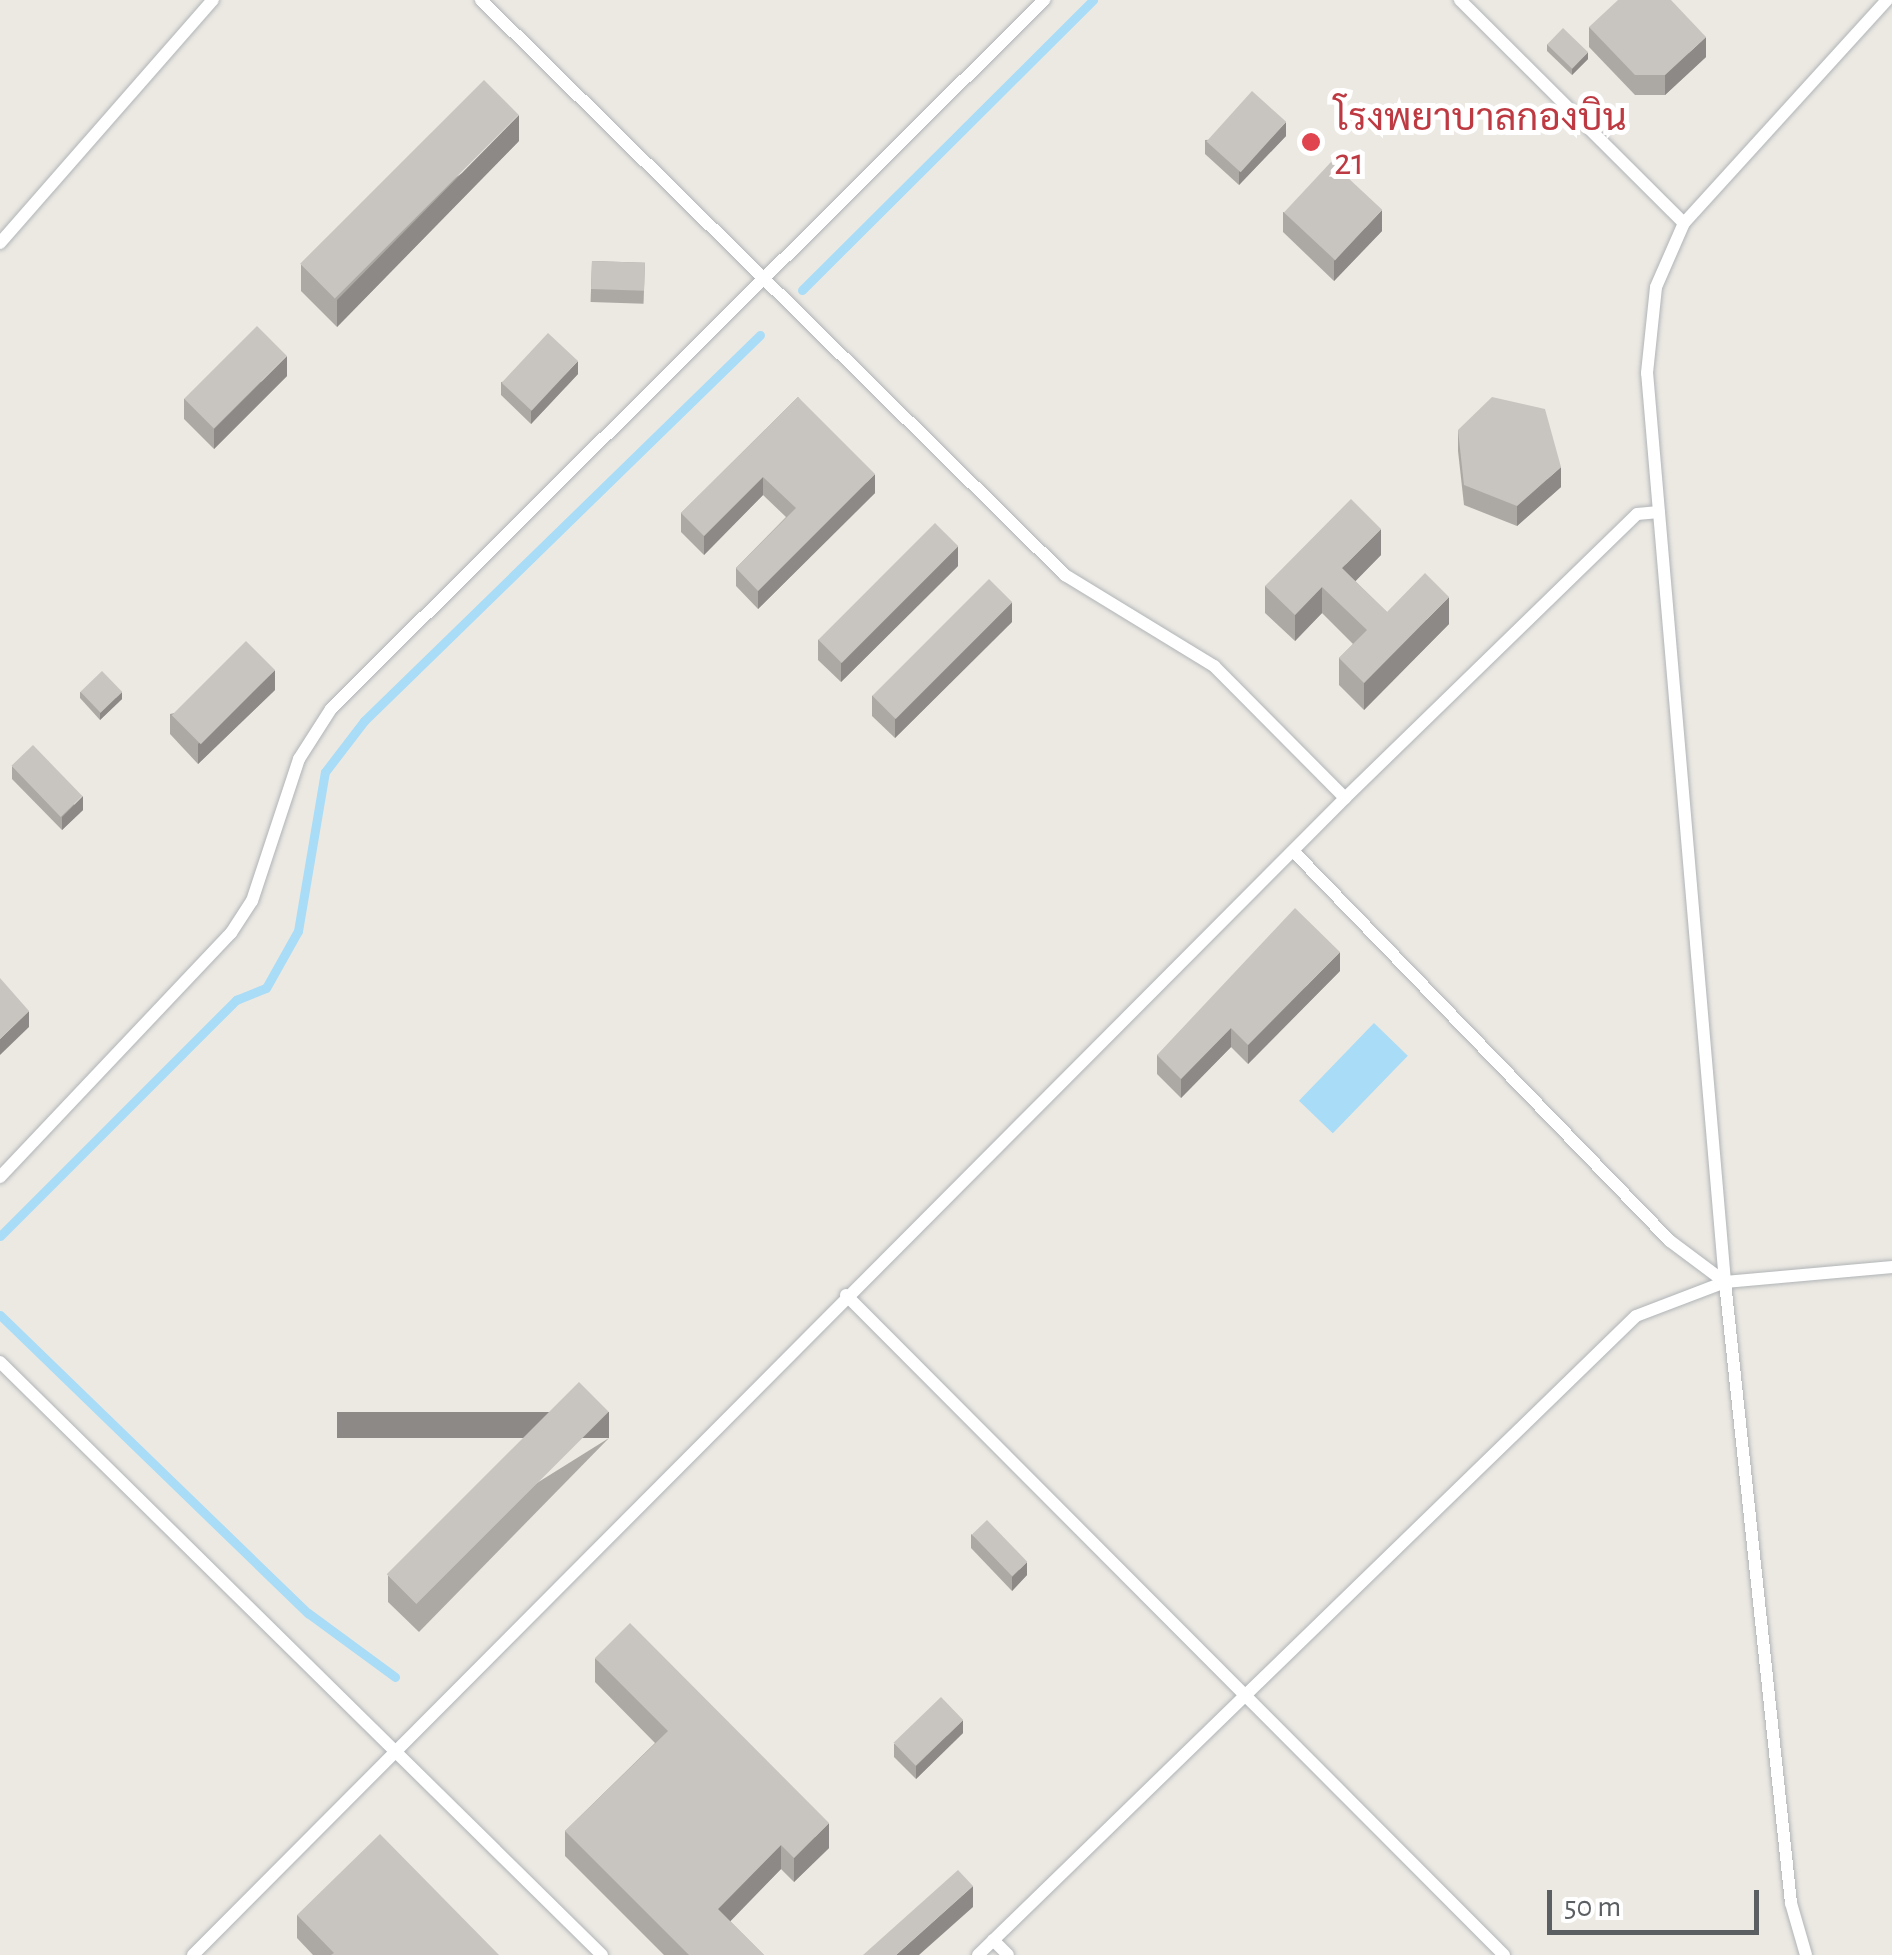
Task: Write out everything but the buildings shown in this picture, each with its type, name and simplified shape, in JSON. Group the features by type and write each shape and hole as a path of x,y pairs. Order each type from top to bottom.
{"lane":[{"path":"0,244 213,0"},
{"path":"481,0 1065,574 1214,666 1345,798"},
{"path":"0,1177 231,933 252,901 299,758 332,710 1044,0"},
{"path":"1460,0 1684,223"},
{"path":"1806,1955 1791,1903 1725,1282 1646,373 1656,288 1684,223 1888,0"},
{"path":"194,1955 846,1296 1295,853 1345,798 1636,514 1659,512"},
{"path":"1295,853 1670,1241 1725,1282"},
{"path":"978,1955 1636,1316 1725,1282 1892,1267"},
{"path":"846,1296 1504,1955"},
{"path":"0,1362 393,1754 602,1955"},
{"path":"993,1940 1008,1955"}],"water":[{"path":"1374,1023 1408,1056 1333,1133 1299,1101"}],"waterway":[{"path":"802,290 1093,0"},
{"path":"0,1236 236,1000 266,988 298,931 325,772 364,721 760,335"},
{"path":"0,1315 308,1613 395,1677"}],"place":[{"name":"โรงพยาบาลกองบิน 21","path":"1311,142"}]}
